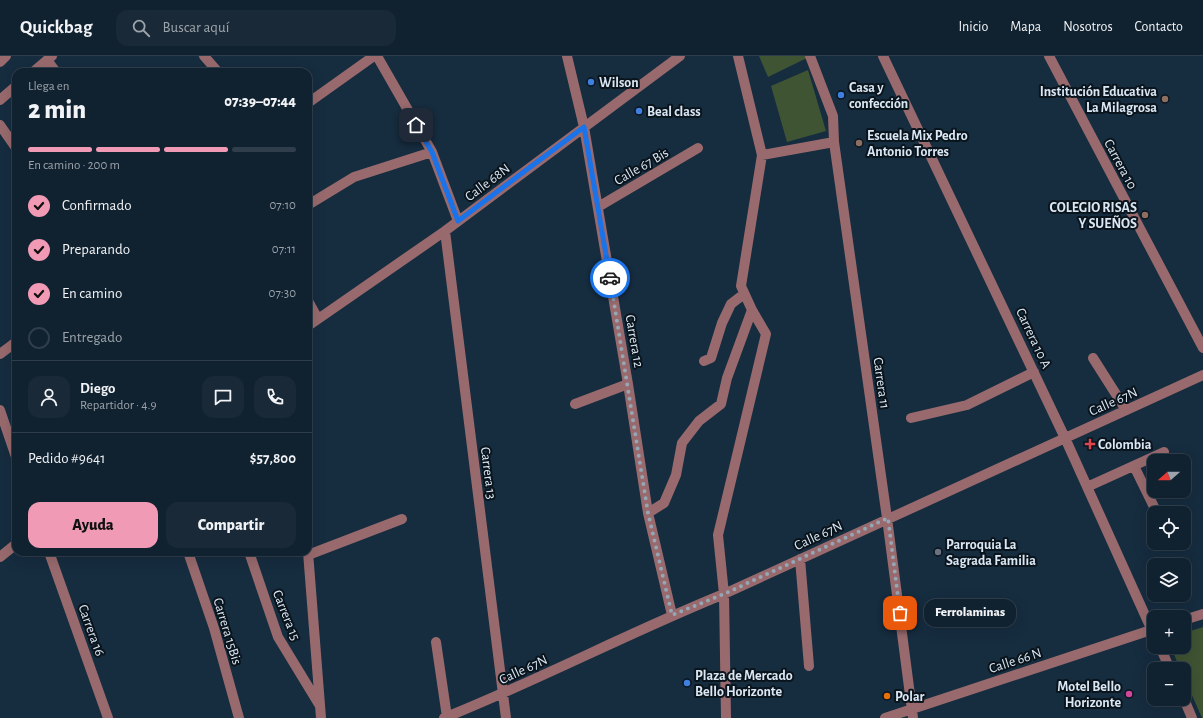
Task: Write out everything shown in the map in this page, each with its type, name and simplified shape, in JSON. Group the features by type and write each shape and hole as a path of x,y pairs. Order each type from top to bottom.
{"street":[{"path":"0,62 6,56"},
{"path":"204,56 214,68"},
{"path":"312,100 375,56 432,152 458,221"},
{"name":"Carrera 12","path":"567,56 584,127 628,384 648,513 672,615"},
{"name":"Calle 68N","path":"312,323 445,231 680,56"},
{"path":"726,718 724,594 718,535 766,334 752,310 741,286 762,155 738,56"},
{"name":"Carrera 11","path":"810,56 834,116 834,142 888,518 913,713"},
{"name":"Carrera 10 A","path":"884,56 1088,487 1147,618"},
{"name":"Carrera 10","path":"1048,56 1203,348"},
{"path":"38,68 50,58 54,68"},
{"path":"0,100 12,90"},
{"path":"0,125 12,142"},
{"path":"762,155 834,142"},
{"name":"Calle 67 Bis","path":"598,207 698,148"},
{"path":"312,203 354,177 432,152"},
{"name":"Carrera 13","path":"445,231 506,718"},
{"path":"704,361 711,358 722,323 731,304 744,294"},
{"path":"312,308 318,319"},
{"path":"648,513 664,503 676,475 682,443 694,426 721,404 727,378 752,310"},
{"path":"0,354 12,345"},
{"path":"1093,358 1126,410"},
{"path":"911,418 967,405 1034,372"},
{"name":"Calle 67N","path":"445,718 503,694 672,615 724,594 1203,375"},
{"path":"575,404 628,384"},
{"path":"0,410 12,445"},
{"path":"1088,487 1164,452"},
{"path":"1134,466 1154,506"},
{"path":"312,552 402,519"},
{"path":"0,557 12,547"},
{"name":"Carrera 16","path":"50,556 108,718"},
{"name":"Carrera 15Bis","path":"189,556 214,628 239,718"},
{"name":"Carrera 15","path":"250,556 278,637 320,706"},
{"path":"308,556 321,718"},
{"path":"800,559 809,666"},
{"path":"1191,618 1203,614"},
{"name":"Calle 66 N","path":"885,718 913,713 1147,633"},
{"path":"436,642 445,718"},
{"path":"1187,706 1192,718"}],"green space":[{"path":"759,56 806,56 807,58 768,77"},
{"path":"808,70 826,131 787,142 771,86"},
{"path":"1203,627 1203,718 1191,693 1191,662 1177,662 1174,654 1191,654 1191,631"}],"way so far":[{"path":"610,278 648,513 672,615 724,594 888,518 900,613"}],"place":[{"name":"Wilson","path":"591,82"},
{"name":"Casa y confección","path":"841,95"},
{"name":"Institución Educativa La Milagrosa","path":"1165,99"},
{"name":"Beal class","path":"639,111"},
{"name":"Escuela Mix Pedro Antonio Torres","path":"859,143"},
{"name":"COLEGIO RISAS Y SUEÑOS","path":"1145,215"},
{"name":"Colombia","path":"1090,444"},
{"name":"Parroquia La Sagrada Familia","path":"938,552"},
{"name":"Ferrolaminas","path":"900,613"},
{"name":"Plaza de Mercado Bello Horizonte","path":"687,683"},
{"name":"Motel Bello Horizonte","path":"1129,694"},
{"name":"Polar","path":"887,696"}],"route":[{"path":"416,125 432,152 458,221 584,127 610,278"}]}
